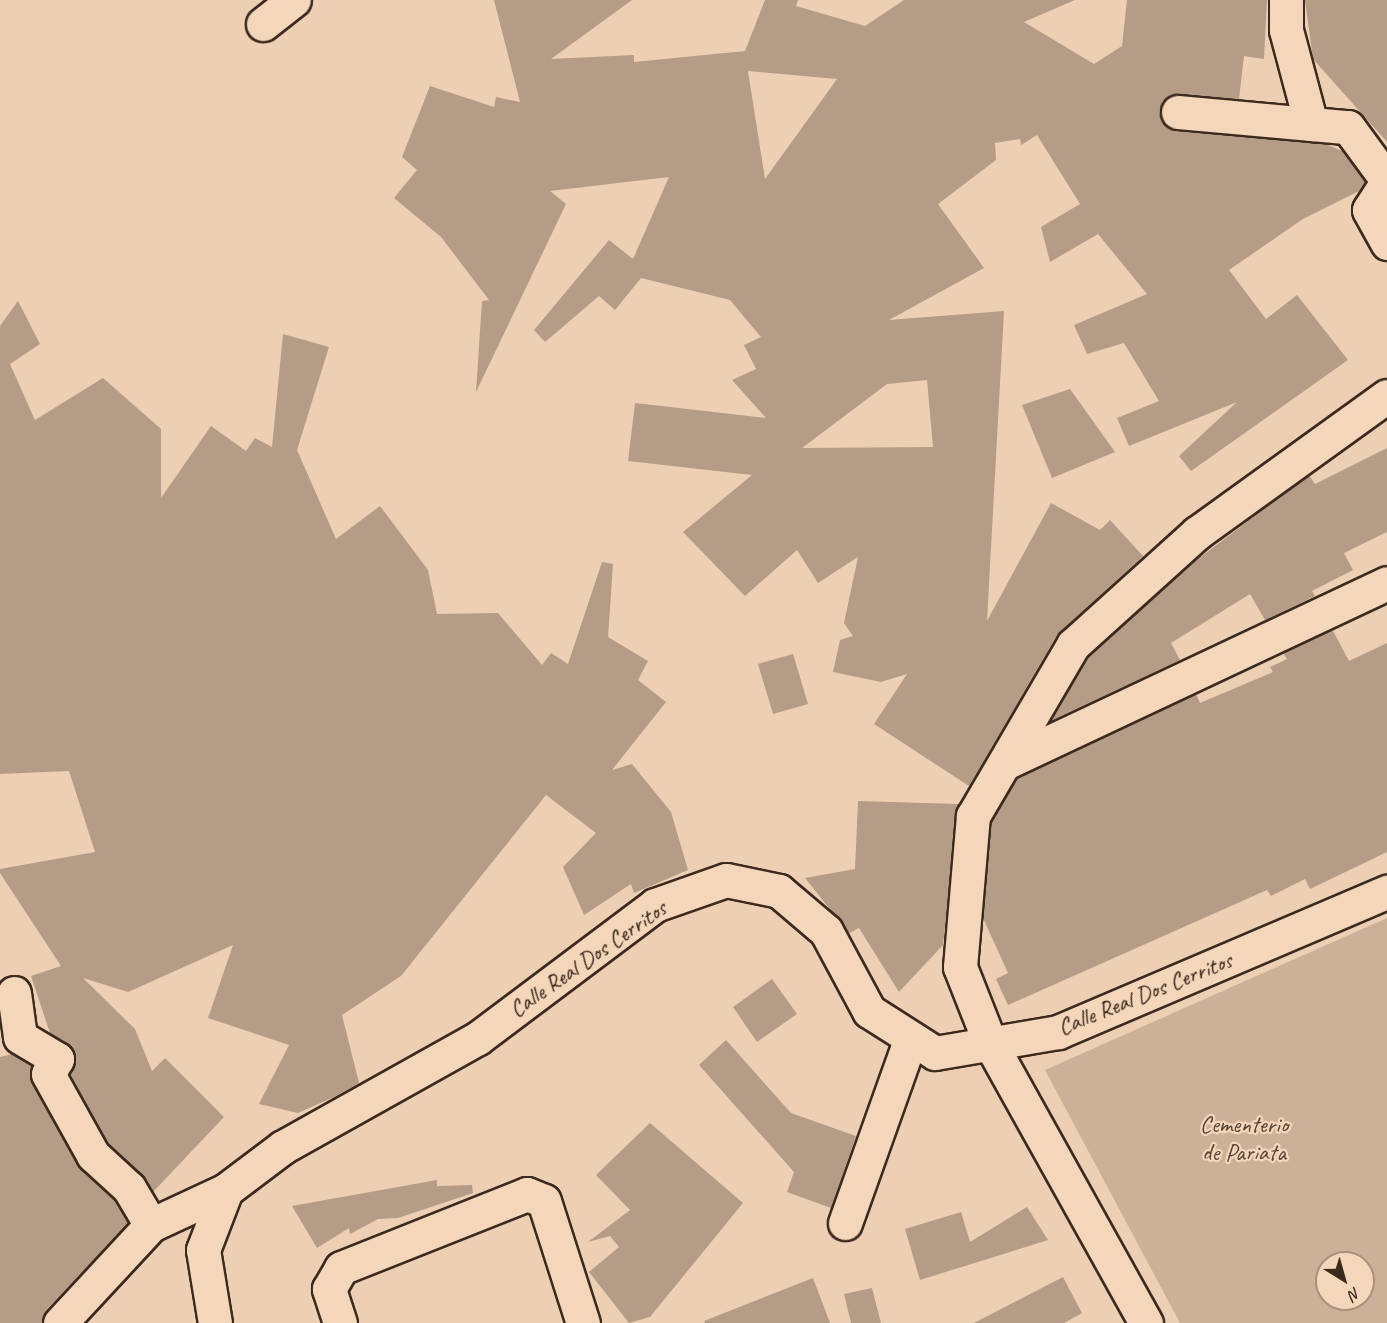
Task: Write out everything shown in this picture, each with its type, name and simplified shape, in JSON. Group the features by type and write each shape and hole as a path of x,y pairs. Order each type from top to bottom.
{"street":[{"path":"263,24 294,0"},
{"path":"1286,0 1286,30 1311,124"},
{"path":"1178,112 1348,127 1387,181 1369,210 1387,243"},
{"path":"1146,1323 990,1043 960,967 973,816 1073,645 1197,533 1387,396"},
{"path":"1005,763 1387,583"},
{"name":"Calle Real Dos Cerritos","path":"151,1225 225,1190 283,1147 478,1038 655,905 726,880 779,891 818,924 869,1011 935,1053 1058,1032 1387,892"},
{"path":"14,993 20,1037 57,1059 48,1074 93,1155 129,1188 151,1225 60,1323"},
{"path":"845,1223 911,1038"},
{"path":"215,1323 203,1250 225,1190"},
{"path":"340,1323 329,1289 341,1268 527,1194 544,1201 584,1323"}],"green space":[{"name":"Cementerio de Pariata","path":"1387,918 1387,1323 1180,1323 1045,1070"}],"building":[{"path":"494,0 632,0 551,59 634,55 634,62 745,51 765,0 798,0 796,6 865,26 904,0 1075,0 1024,22 1094,64 1122,46 1127,0 1267,0 1264,59 1244,56 1239,99 1171,95 1162,102 1161,119 1176,131 1326,144 1342,151 1365,182 1359,191 1303,219 1229,270 1266,319 1297,295 1348,360 1191,471 1179,456 1237,402 1129,446 1117,418 1159,401 1124,343 1087,354 1074,325 1147,294 1098,234 1050,262 1041,227 1080,204 1037,135 1021,145 1020,139 995,143 996,160 938,204 984,268 889,320 1004,311 987,621 1051,503 1100,530 1110,520 1143,556 1057,635 969,786 874,724 907,674 881,682 833,672 840,640 853,636 844,623 858,557 818,583 797,550 745,596 683,532 752,475 628,461 635,403 766,418 732,380 756,369 744,345 761,337 730,300 641,278 615,310 599,296 545,342 534,330 609,240 633,259 669,177 550,191 566,204 476,392 482,301 489,300 441,237 394,198 417,170 402,157 430,86 494,107 496,97 520,102","holes":["748,71 837,79 765,179","927,380 933,447 802,448 887,384"]},
{"path":"1305,0 1387,0 1387,142 1313,59"},
{"path":"18,301 40,344 10,364 35,420 103,378 161,429 161,498 211,426 246,451 255,438 272,447 283,334 329,347 297,450 336,539 380,506 428,570 437,614 498,613 542,665 551,653 568,664 602,562 613,564 608,637 648,661 638,680 666,702 612,770 632,764 671,812 688,870 634,893 631,884 584,915 563,867 596,833 546,795 401,976 342,1015 359,1083 334,1097 298,1113 259,1104 289,1045 208,1018 233,945 128,992 83,978 135,1029 152,1071 165,1058 224,1117 153,1192 108,1143 70,1074 74,1050 50,1033 31,976 61,966 0,873 0,869 95,852 69,771 0,774 0,326"},
{"path":"1070,389 1115,452 1052,478 1022,405"},
{"path":"1387,448 1387,532 1344,553 1353,570 1312,591 1315,596 1265,620 1250,594 1171,643 1180,660 1050,721 1088,657 1190,565 1309,475 1315,484"},
{"path":"1332,629 1349,661 1387,643 1387,852 1310,889 1305,879 1271,896 1267,890 1008,1005 996,979 1008,973 983,918 991,822 1017,778 1196,694 1200,703 1273,672 1270,667 1287,659 1283,653"},
{"path":"793,654 808,704 773,714 758,664"},
{"path":"858,801 958,804 943,945 899,992 859,928 849,933 805,878 855,869"},
{"path":"772,979 797,1014 757,1042 733,1007"},
{"path":"726,1040 791,1113 856,1136 831,1208 787,1192 794,1172 699,1065"},
{"path":"12,1054 31,1066 32,1083 77,1164 114,1200 128,1223 46,1310 42,1323 0,1323 0,1057"},
{"path":"650,1123 743,1203 650,1317 629,1323 589,1272 619,1247 610,1236 588,1242 630,1210 596,1175"},
{"path":"437,1180 437,1186 472,1185 473,1193 398,1218 378,1219 350,1234 349,1228 317,1248 292,1206"},
{"path":"1027,1207 1048,1240 920,1280 905,1229 961,1212 970,1242"},
{"path":"1063,1277 1082,1313 1064,1323 974,1323"},
{"path":"813,1278 830,1323 705,1323 704,1321"},
{"path":"872,1288 881,1323 851,1323 844,1294"}]}
